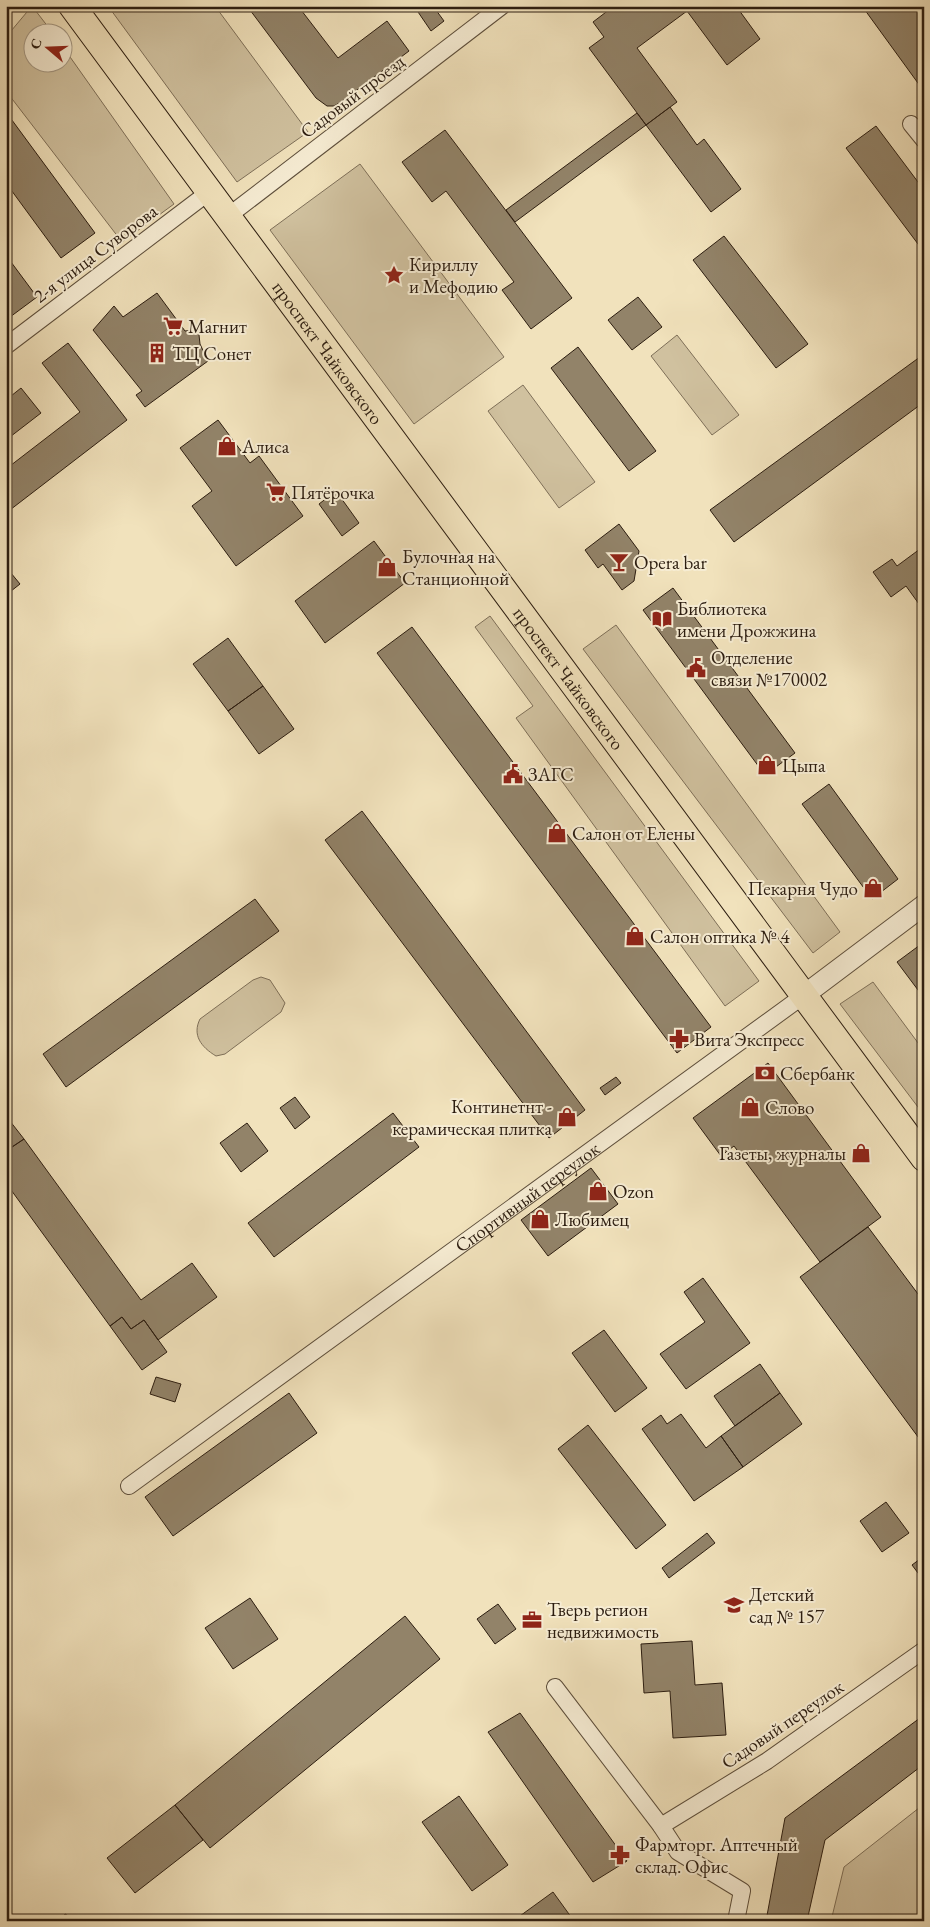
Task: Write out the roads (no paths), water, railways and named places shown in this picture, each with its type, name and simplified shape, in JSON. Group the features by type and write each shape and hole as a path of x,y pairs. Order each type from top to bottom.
{"main road":[{"name":"проспект Чайковского","path":"72,6 924,1158"}],"street":[{"name":"Садовый проезд","path":"227,217 502,6"},
{"path":"911,124 924,140"},
{"name":"2-я улица Суворова","path":"6,346 209,192"},
{"name":"Спортивный переулок","path":"129,1486 803,996 924,905"},
{"name":"Садовый переулок","path":"661,1826 767,1761 924,1650"},
{"path":"554,1687 661,1826 678,1852 742,1891 736,1921"}],"place":[{"name":"Кириллу и Мефодию","path":"394,275"},
{"name":"Магнит","path":"173,326"},
{"name":"ТЦ Сонет","path":"157,353"},
{"name":"Алиса","path":"227,446"},
{"name":"Пятёрочка","path":"276,492"},
{"name":"Opera bar","path":"619,562"},
{"name":"Булочная на Станционной","path":"387,567"},
{"name":"Библиотека имени Дрожжина","path":"662,619"},
{"name":"Отделение связи №170002","path":"696,668"},
{"name":"Цыпа","path":"767,765"},
{"name":"ЗАГС","path":"513,774"},
{"name":"Салон от Елены","path":"557,833"},
{"name":"Пекарня Чудо","path":"873,888"},
{"name":"Салон оптика № 4","path":"635,936"},
{"name":"Вита Экспресс","path":"679,1039"},
{"name":"Сбербанк","path":"765,1073"},
{"name":"Слово","path":"750,1107"},
{"name":"Континетнт - керамическая плитка","path":"567,1117"},
{"name":"Газеты, журналы","path":"861,1153"},
{"name":"Ozon","path":"598,1191"},
{"name":"Любимец","path":"540,1219"},
{"name":"Детский сад № 157","path":"734,1605"},
{"name":"Тверь регион недвижимость","path":"532,1620"},
{"name":"Фармторг. Аптечный склад. Офис","path":"620,1855"}]}
